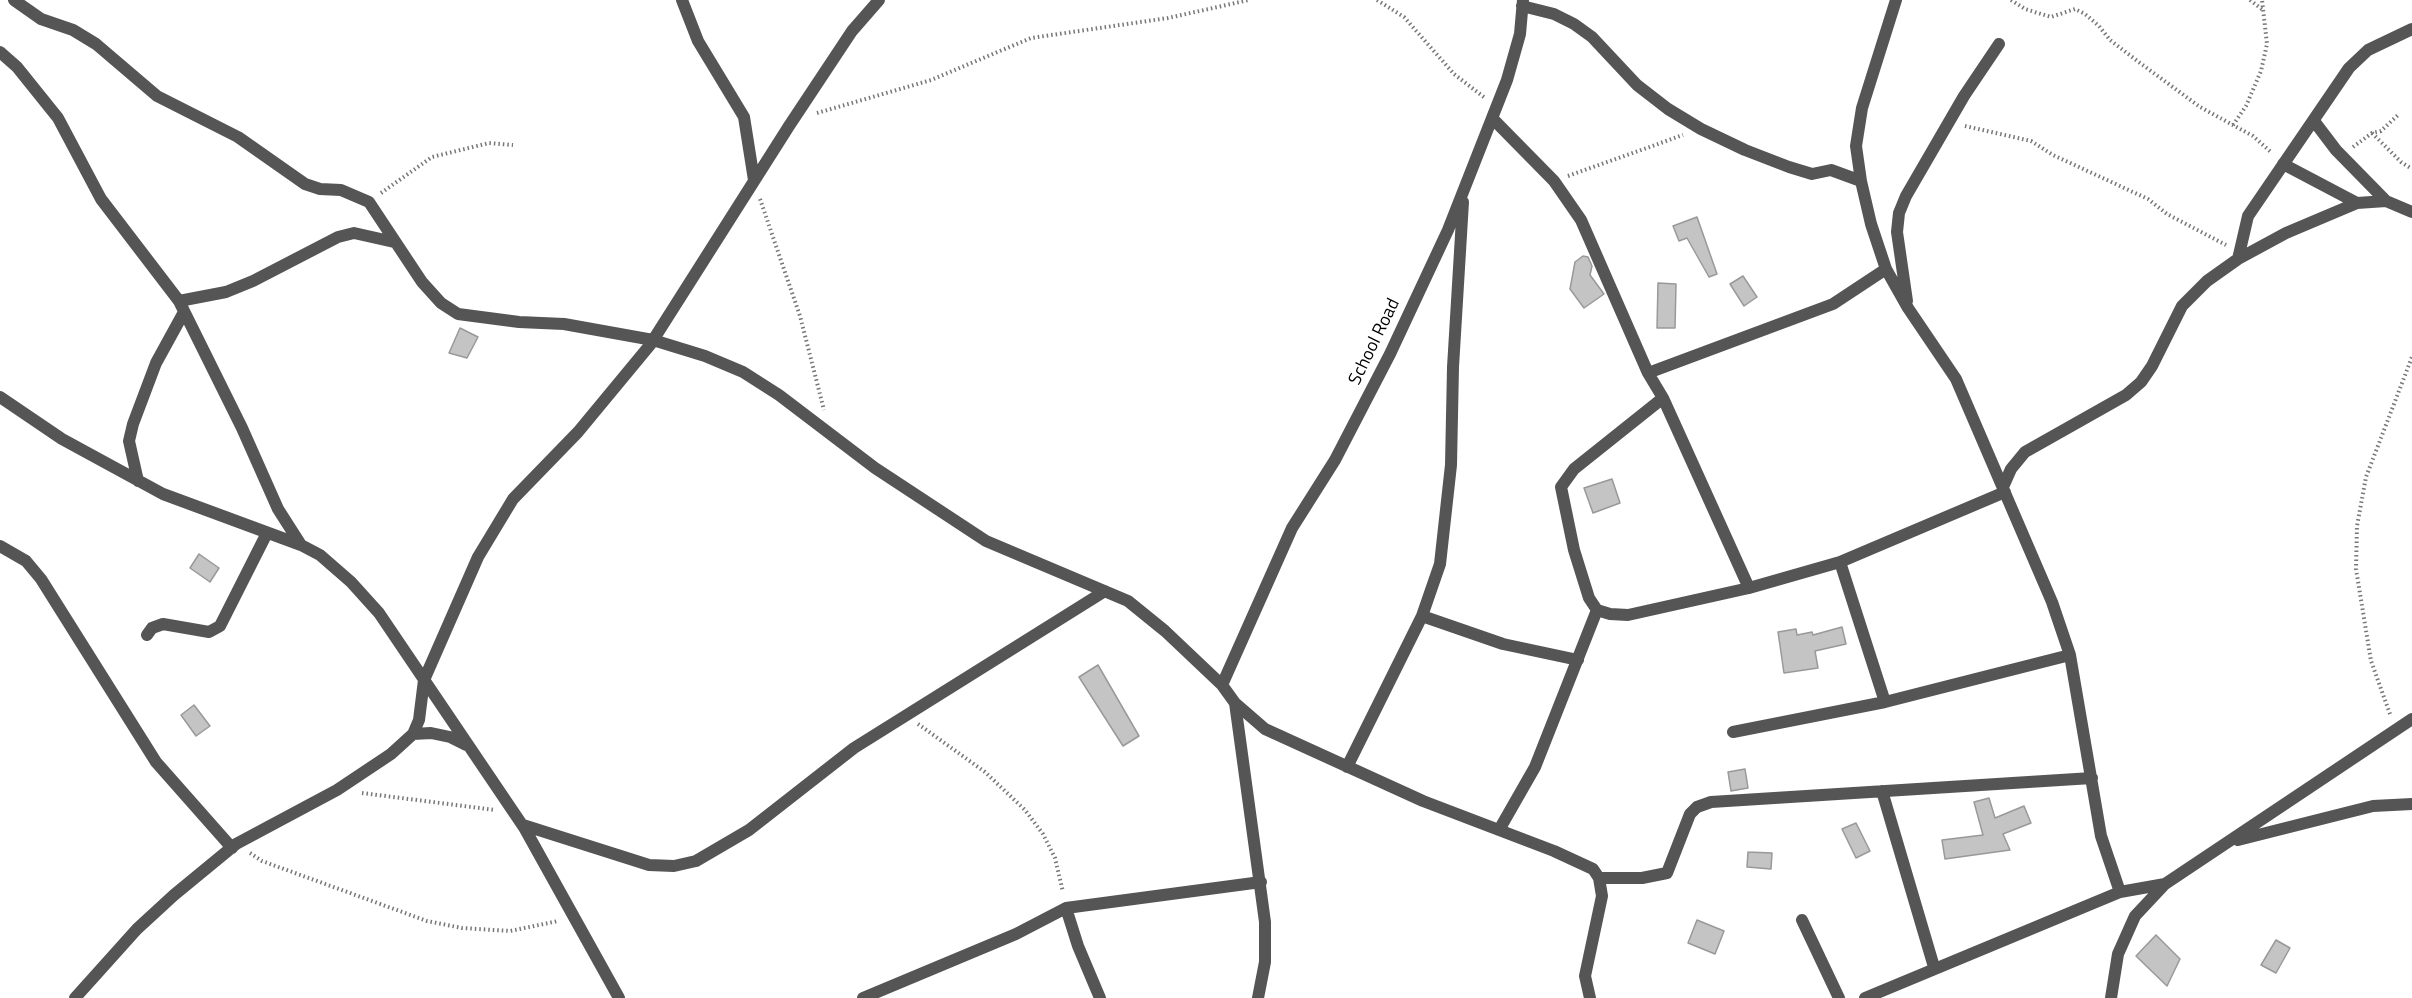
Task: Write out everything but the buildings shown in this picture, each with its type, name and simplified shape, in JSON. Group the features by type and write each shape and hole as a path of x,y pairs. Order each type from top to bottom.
{"street":[{"path":"14,0 41,19 73,30 96,44 157,96 238,137 305,184 320,189 347,191 369,202 422,282 441,303 458,314 519,322 564,324 653,340 705,356 743,372 875,468 986,541 1128,602 1222,685 1235,703 1264,729 1423,801 1593,869 1599,878 1602,896 1584,976 1590,998"},
{"path":"682,0 698,41 744,117 754,180"},
{"path":"75,998 137,929 234,846 338,790 392,754 413,734 420,720 424,680 478,557 513,499 578,432 653,340 852,31 879,0"},
{"path":"1896,0 1862,108 1856,146 1861,181 1886,270 1908,308 1956,379 2052,602 2070,655 2102,836 2120,892"},
{"path":"1522,3 1574,24 1592,37 1637,85 1668,109 1701,129 1789,167 1812,174 1831,170 1861,181"},
{"name":"School Road","path":"1222,685 1292,528 1335,460 1390,354 1464,189 1496,113 1520,34 1522,3"},
{"path":"2239,256 2248,216 2349,68 2368,50 2412,29"},
{"path":"1908,308 1897,232 1899,213 1905,196 1999,44"},
{"path":"0,52 17,67 58,118 101,199 182,307 278,509 301,545"},
{"path":"1496,113 1554,181 1581,220 1648,373 1663,398 1749,588"},
{"path":"2314,121 2336,150 2386,201 2412,212"},
{"path":"2283,164 2357,203"},
{"path":"1347,767 1422,616 1440,564 1451,465 1453,368 1464,189"},
{"path":"1663,398 1574,469 1561,487 1574,550 1589,598 1597,610 1628,615 1749,588 1840,562 2004,489 2012,469 2025,452 2126,395 2141,382 2152,366 2182,306 2207,281 2239,256 2317,218 2357,203 2386,201"},
{"path":"138,482 129,441 133,424 156,363 182,307 253,281 338,237 354,233 394,242"},
{"path":"1648,373 1833,304 1886,270"},
{"path":"0,397 5,407 138,482 163,494 301,545 320,555 351,582 379,613 523,825 619,998"},
{"path":"147,635 152,628 163,624 209,632 219,626 267,533"},
{"path":"0,546 26,561 41,579 156,762 234,846"},
{"path":"1840,562 1885,702"},
{"path":"523,825 649,864 674,866 696,861 749,830 818,774 905,714 963,682 1105,591"},
{"path":"1499,830 1535,767 1597,610"},
{"path":"1422,616 1503,644 1578,660"},
{"path":"1733,732 1885,702 2070,655"},
{"path":"1235,703 1265,922 1265,962 1258,998"},
{"path":"2111,998 2118,954 2136,916 2165,884 2412,719"},
{"path":"413,734 432,733 450,737 468,746"},
{"path":"1599,878 1642,878 1667,873 1690,814 1704,804 1779,796 2092,778"},
{"path":"1882,791 1934,967"},
{"path":"2228,843 2373,806 2412,804"},
{"path":"863,998 1016,934 1066,908 1261,882"},
{"path":"1865,998 1934,967 2120,892 2165,884"},
{"path":"1066,908 1078,946 1100,998"},
{"path":"1802,921 1839,998"}],"path":[{"path":"789,126 814,114 931,80 1031,38 1168,18 1249,0"},
{"path":"2010,0 2025,9 2051,16 2075,9 2085,14 2110,40 2140,63 2200,106 2253,136 2283,164"},
{"path":"2250,0 2262,10"},
{"path":"2233,125 2250,99 2261,72 2267,44 2262,0"},
{"path":"1380,1 1404,17 1454,74 1496,113"},
{"path":"2336,150 2346,152 2372,133 2381,131 2399,114"},
{"path":"1950,121 2031,141 2053,155 2148,200 2239,256"},
{"path":"1554,181 1701,129"},
{"path":"2372,133 2401,162 2412,169"},
{"path":"369,202 405,173 432,157 489,143 513,145"},
{"path":"754,180 800,316 831,434"},
{"path":"2395,729 2371,661 2356,569 2357,526 2366,477 2412,357"},
{"path":"905,714 986,772 1025,810 1043,834 1055,858 1066,908"},
{"path":"338,790 514,812"},
{"path":"234,846 262,861 436,922 462,928 510,931 574,918"}]}
